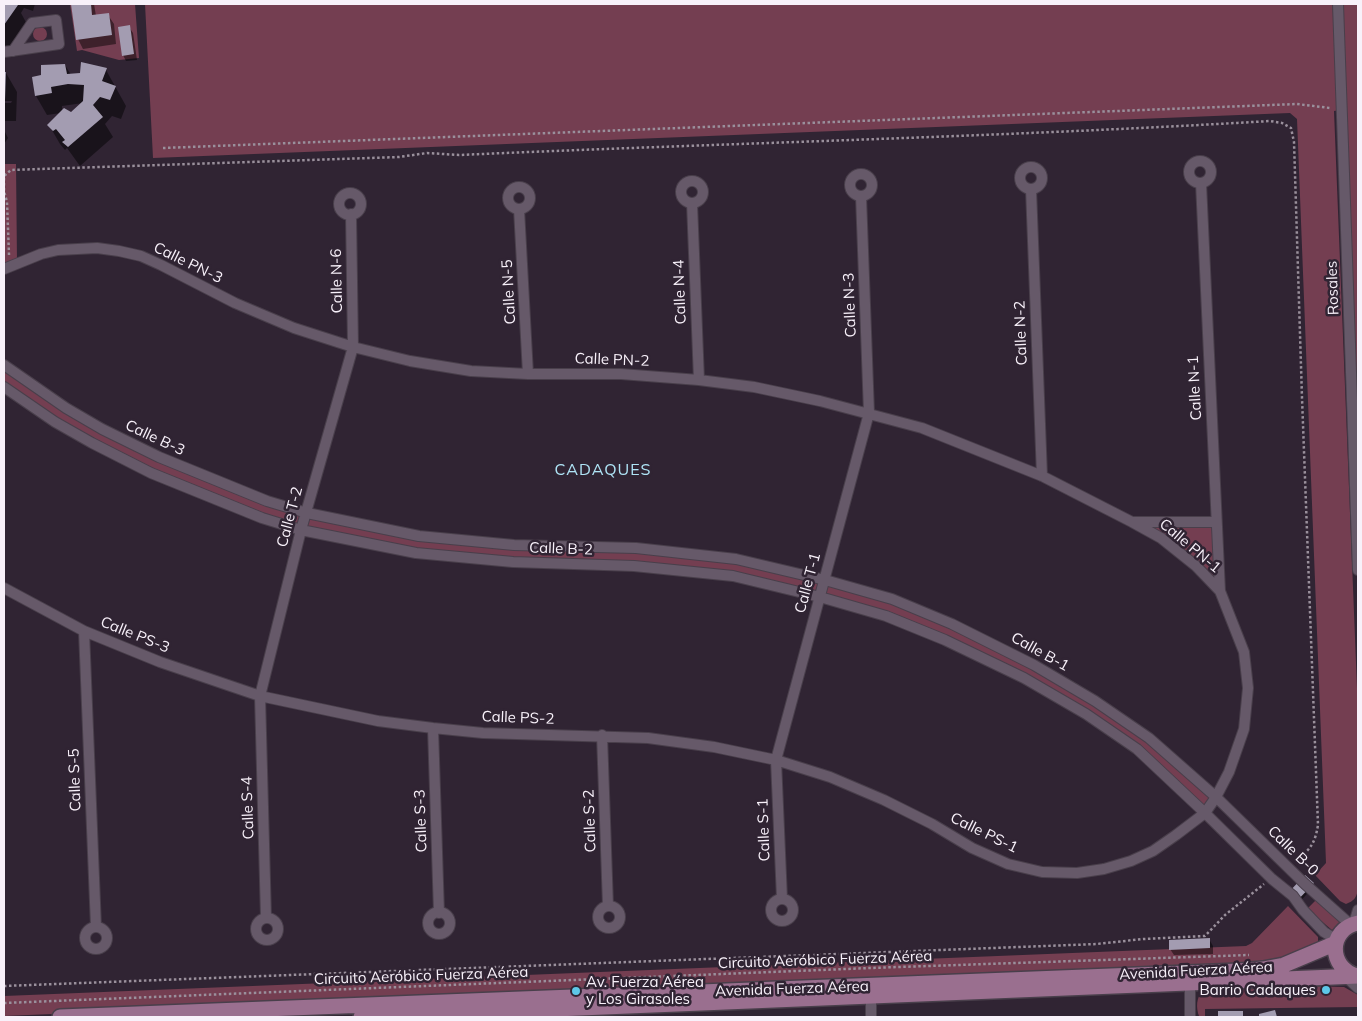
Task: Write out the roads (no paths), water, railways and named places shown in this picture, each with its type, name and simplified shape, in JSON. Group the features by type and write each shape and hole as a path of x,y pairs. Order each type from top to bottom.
{"main road":[{"name":"Avenida Fuerza Aérea","path":"1190,978 1284,965 1336,941 1341,932 1355,920"},
{"path":"1336,941 1336,956 1350,972"},
{"name":"Avenida Fuerza Aérea","path":"361,1017 871,991 1350,972"},
{"name":"Avenida Fuerza Aérea","path":"60,1017 539,1009"}],"street":[{"name":"Rosales","path":"1338,4 1341,110 1356,411 1358,570"},
{"path":"56,20 59,44 8,51 32,23 56,20"},
{"name":"Calle N-1","path":"1201,183 1220,591"},
{"name":"Calle N-2","path":"1031,189 1042,476"},
{"name":"Calle N-3","path":"861,196 869,413"},
{"name":"Calle N-4","path":"692,203 699,380"},
{"name":"Calle N-5","path":"519,209 528,374"},
{"name":"Calle N-6","path":"350,214 353,348"},
{"name":"Calle PN-3","path":"7,268 41,254 58,250 97,248 141,256 235,303 285,324 353,348"},
{"name":"Calle PN-2","path":"353,348 410,361 471,371 528,374 621,374 699,380 820,400 869,413"},
{"name":"Calle T-2","path":"260,696 302,530 353,348"},
{"name":"Calle B-3","path":"4,365 52,398 102,428 167,461 267,501 307,512"},
{"path":"4,387 55,422 151,473 262,518 302,530"},
{"name":"Calle PN-1","path":"869,413 922,428 1004,459 1042,476 1161,538 1196,566 1220,591 1244,652 1248,688 1244,729 1228,772 1216,797 1205,813"},
{"name":"Calle T-1","path":"776,760 869,413"},
{"path":"92,443 102,428"},
{"name":"Calle B-2","path":"307,512 419,536 514,545 636,548 736,559 824,580"},
{"path":"1132,522 1216,522"},
{"name":"Calle B-2","path":"302,530 416,553 513,562 634,566 733,576 820,597"},
{"name":"Calle B-1","path":"824,580 892,599 952,624 1034,665 1095,701 1150,738 1216,797"},
{"name":"Calle PS-3","path":"4,588 84,631 160,662 260,696"},
{"name":"Calle B-1","path":"820,597 886,616 945,640 1024,678 1086,714 1137,749 1205,813"},
{"name":"Calle S-5","path":"84,631 96,927"},
{"path":"1024,678 1034,665"},
{"name":"Calle PS-2","path":"260,696 378,721 433,728 483,733 602,735 648,738 705,745 776,760"},
{"name":"Calle S-4","path":"260,696 266,918"},
{"name":"Calle S-3","path":"433,728 439,913"},
{"name":"Calle S-2","path":"602,735 608,906"},
{"name":"Calle PS-1","path":"776,760 830,778 884,800 932,824 972,848 1008,864 1042,872 1077,874 1131,861 1153,851 1205,813"},
{"name":"Calle S-1","path":"776,760 782,899"},
{"name":"Calle B-0","path":"1216,797 1288,866 1355,920"},
{"path":"1205,813 1272,879 1293,896 1303,910 1324,932 1336,941"},
{"path":"1350,972 1358,988"},
{"path":"1190,978 1190,1017"},
{"path":"871,991 871,1017"}],"place":[{"name":"Barrio Cadaques","path":"1326,990"},
{"name":"Av. Fuerza Aérea y Los Girasoles","path":"576,991"}],"district":[{"name":"CADAQUES","path":"603,470"}]}
